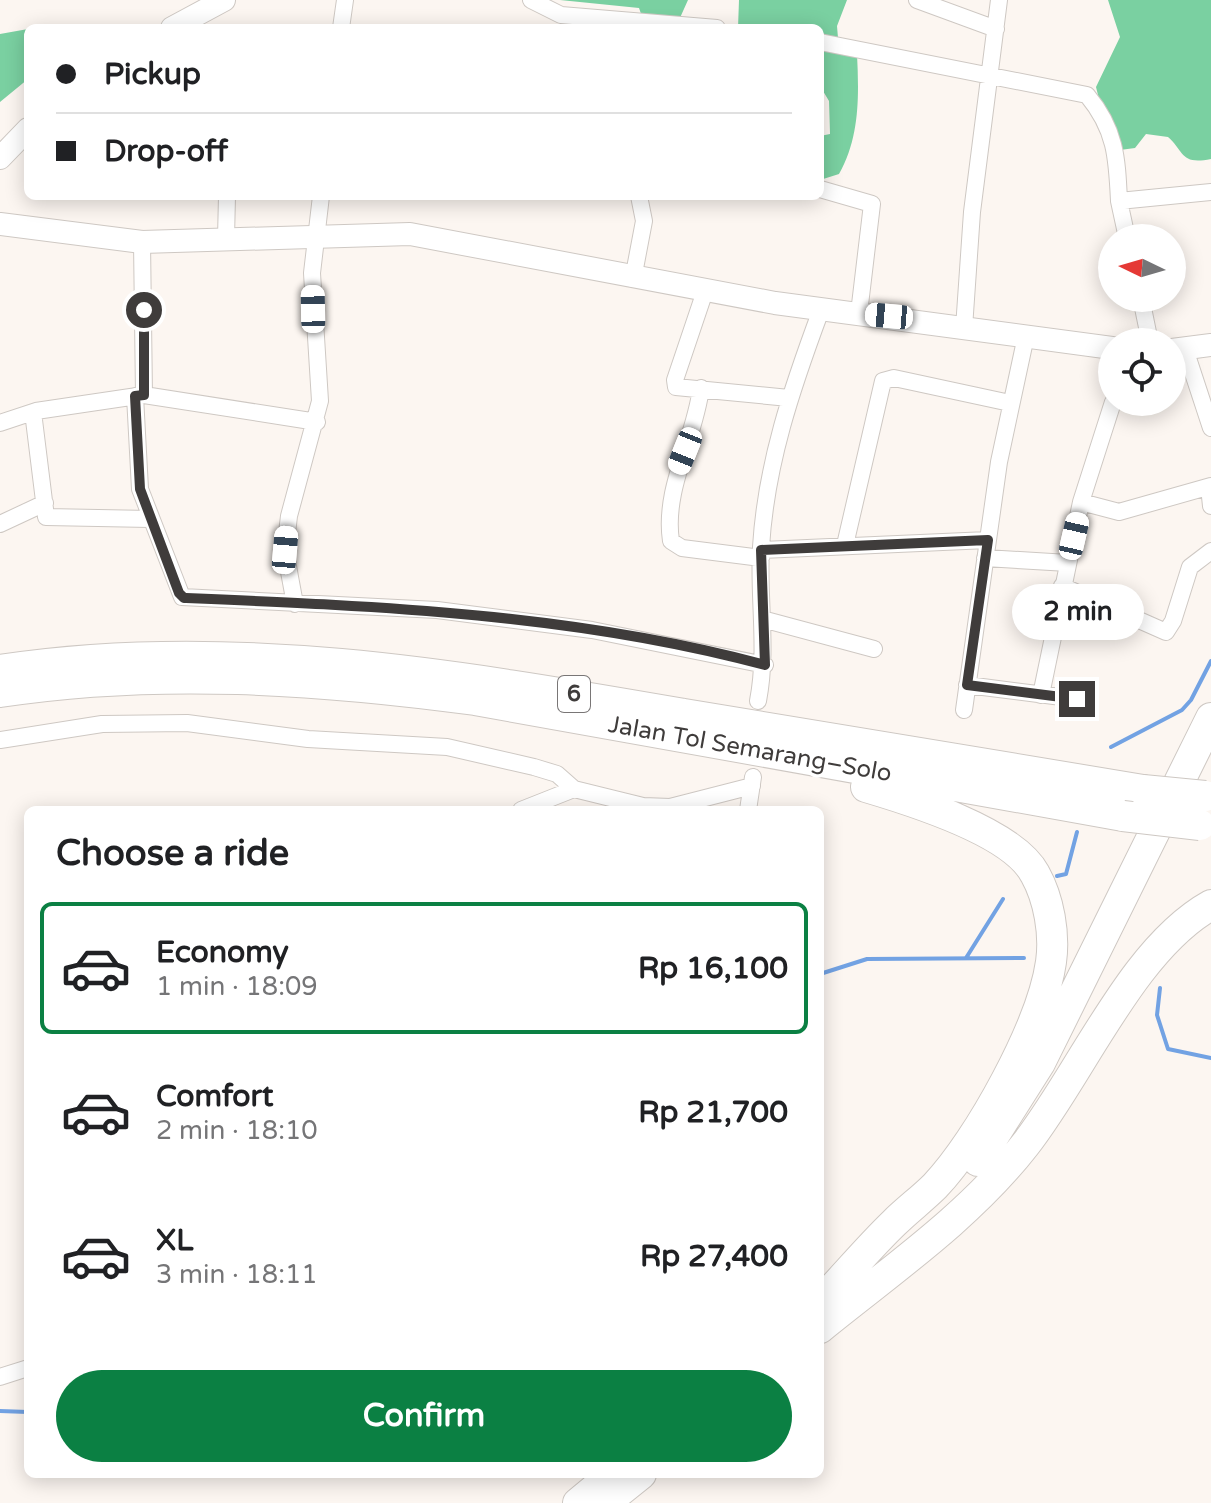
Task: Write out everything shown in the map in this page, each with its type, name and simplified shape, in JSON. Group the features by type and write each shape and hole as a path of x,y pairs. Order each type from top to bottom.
{"highway":[{"name":"Jalan Tol Semarang–Solo","path":"0,670 124,658 265,657 441,672 1143,790 1208,806"},
{"name":"Jalan Tol Semarang–Solo","path":"0,692 122,681 272,679 380,687 475,700 1123,816 1208,806"},
{"path":"824,1301 919,1223 972,1169 1006,1122 1052,1038 1211,718"},
{"path":"688,738 900,797 968,823 1019,856 1035,873 1051,921 1051,960 1045,988 1002,1085 973,1136 936,1185 894,1223 824,1300"},
{"path":"954,1219 1016,1138 1060,1063 1211,760"},
{"path":"824,1325 954,1219 1026,1144 1122,998 1164,941 1211,905"},
{"path":"578,1503 608,1478"},
{"path":"605,1503 636,1478"}],"street":[{"path":"179,24 224,0"},
{"path":"342,24 345,0"},
{"path":"531,0 561,15 633,24"},
{"path":"917,0 996,29"},
{"path":"964,328 972,212 999,0"},
{"path":"824,43 1087,95 1107,120 1117,158 1119,201 1124,224"},
{"path":"0,158 24,133"},
{"path":"824,190 872,204 859,313"},
{"path":"1119,201 1211,192"},
{"path":"226,238 227,200"},
{"path":"295,604 286,565 287,532 317,422 321,373 312,273 319,235 321,200"},
{"path":"633,279 644,221 640,200"},
{"path":"0,224 142,242 319,235 437,238 633,279 821,310 1098,346"},
{"path":"142,242 137,472 150,519 182,597 437,610 592,630 765,665"},
{"path":"705,291 675,380 678,389 701,388 789,398"},
{"path":"758,701 765,665 761,554 774,454 789,398 821,310"},
{"path":"964,710 1010,403 1026,336"},
{"path":"1186,349 1211,345"},
{"path":"1186,367 1211,428"},
{"path":"845,545 883,381 894,378 1010,403"},
{"path":"701,388 693,431 677,471 671,541 682,548 761,554 845,545 988,540"},
{"path":"0,423 33,412 140,396 317,422"},
{"path":"33,412 46,517 150,519"},
{"path":"1041,695 1081,502 1109,416"},
{"path":"1081,502 1119,512 1210,487 1211,506"},
{"path":"0,524 45,503"},
{"path":"1062,586 1167,631 1190,567 1211,551"},
{"path":"985,558 1068,563"},
{"path":"762,619 874,649"},
{"path":"967,685 1077,699"},
{"path":"0,740 102,724 187,723 308,739 447,747 557,774 574,789 643,806"},
{"path":"673,806 752,781 749,806"},
{"path":"531,806 574,789"},
{"path":"0,1377 24,1369"}],"green space":[{"path":"560,0 688,0 679,20 662,24 645,24 639,8"},
{"path":"739,0 847,0 837,26 838,38 857,54 858,100 851,145 839,174 824,179 824,135 830,134 829,101 824,93 824,24 738,24"},
{"path":"1108,0 1211,0 1211,159 1188,159 1168,137 1146,134 1135,148 1120,150 1102,111 1096,87 1120,37"},
{"path":"24,30 24,82 0,102 0,34"}],"waterway":[{"path":"1111,747 1182,710 1191,700 1211,661"},
{"path":"1057,876 1066,874 1077,832"},
{"path":"966,958 1003,899"},
{"path":"824,973 867,959 1024,958"},
{"path":"1160,988 1157,1015 1168,1049 1211,1058"},
{"path":"0,1411 24,1412"}],"route":[{"path":"144,310 144,395 135,396 137,472 154,532 179,593 184,598 437,610 592,630 728,655 765,665 761,550 988,540 967,685 1077,699"}]}
